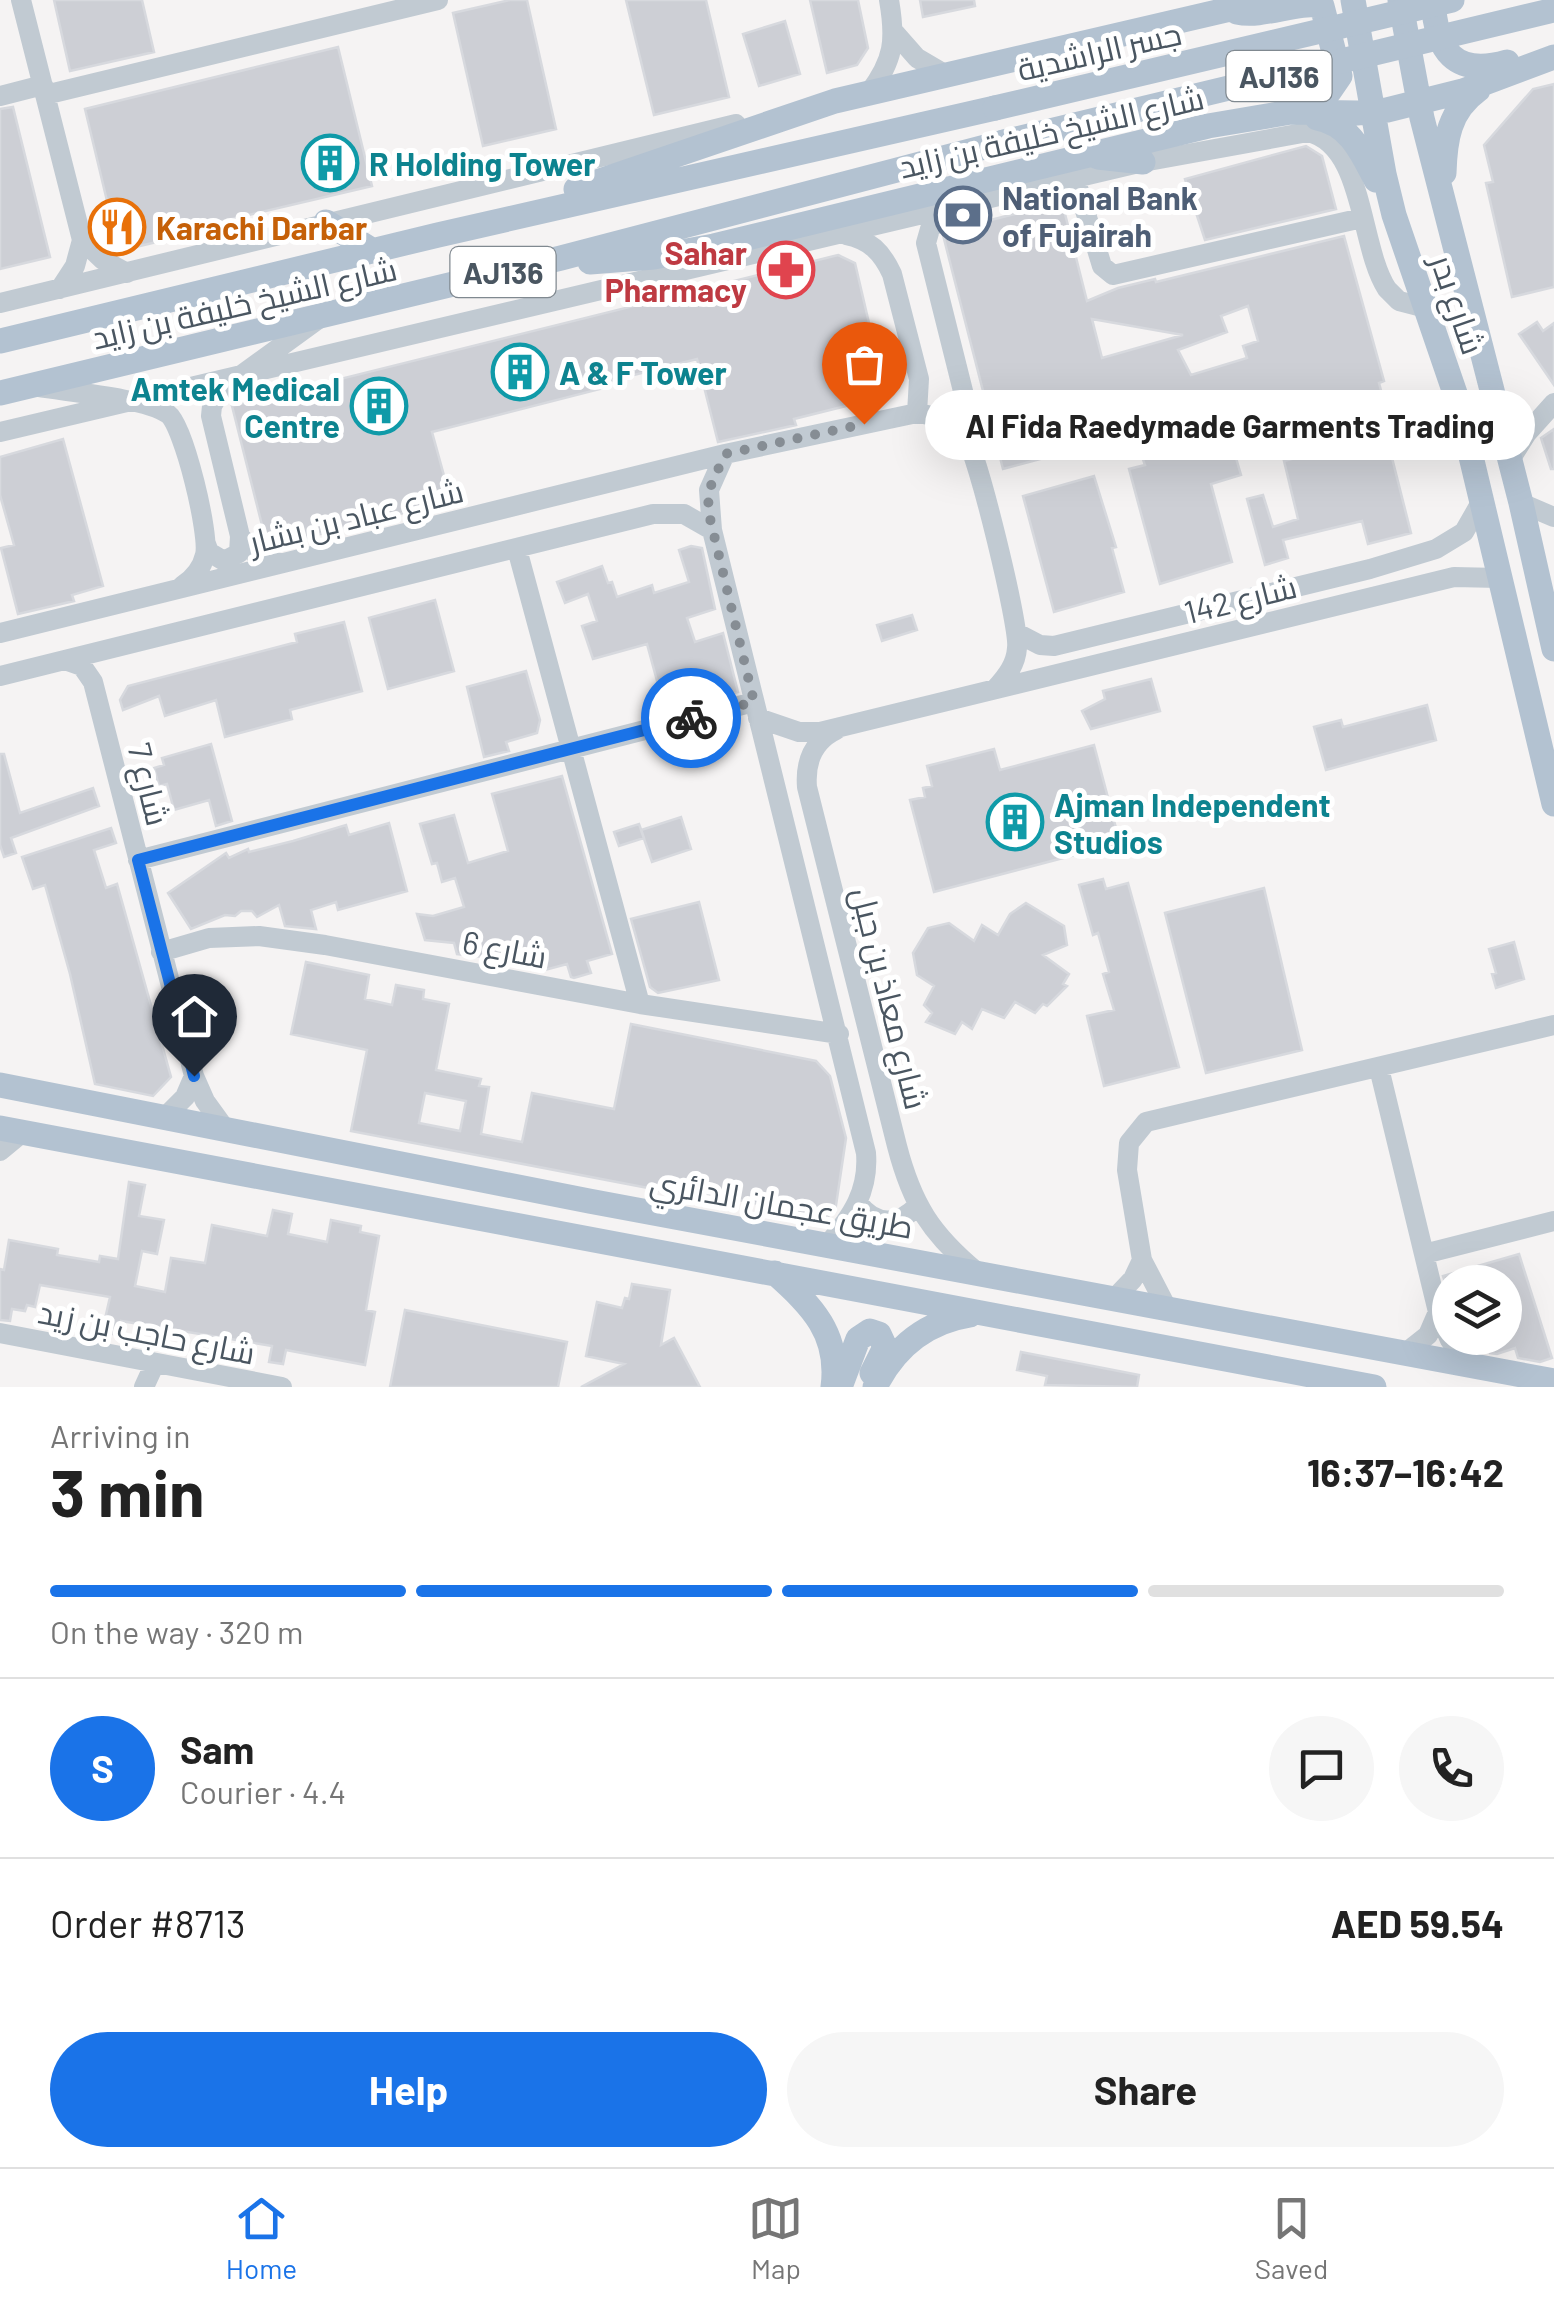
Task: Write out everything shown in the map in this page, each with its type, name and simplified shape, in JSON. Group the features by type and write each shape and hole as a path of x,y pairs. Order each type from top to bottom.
{"main road":[{"name":"شارع الشيخ خليفة بن زايد","path":"438,234 868,93 1229,5 1251,14 1308,0 1316,2 1326,13 1340,76 1329,92 1212,115 1182,131"},
{"name":"شارع بدر","path":"1353,0 1371,112 1394,215 1458,402 1554,804"},
{"name":"شارع بدر","path":"1400,0 1418,103 1521,503 1547,575 1553,639"},
{"path":"1434,0 1446,49 1460,64 1482,68 1536,56 1554,57"},
{"name":"جسر الراشدية","path":"995,108 1452,0"},
{"name":"جسر الراشدية","path":"1004,142 1554,10"},
{"name":"شارع الشيخ خليفة بن زايد","path":"560,258 592,262 684,253 1002,175 1079,166 1182,131 1291,112 1371,112 1418,103 1554,57"},
{"path":"1443,198 1449,128 1462,102 1494,78"},
{"name":"شارع الشيخ خليفة بن زايد","path":"0,341 438,234 995,108"},
{"path":"1208,126 1234,128 1313,118 1336,124 1360,149 1394,215"},
{"name":"شارع الشيخ خليفة بن زايد","path":"0,393 560,258 1004,142"},
{"path":"1079,166 1142,162"},
{"path":"977,202 1002,175"},
{"path":"326,222 373,250"},
{"name":"طريق عجمان الدائري","path":"0,1086 1554,1381"},
{"path":"12,1130 1358,1385"},
{"path":"775,1273 804,1298 824,1324 834,1359 836,1387"},
{"path":"876,1387 891,1360 923,1331 958,1317 990,1314"},
{"path":"836,1387 858,1339 865,1332 875,1332 885,1347 866,1387"}],"street":[{"path":"21,0 82,240 102,260 127,273"},
{"path":"0,96 44,90 438,0"},
{"path":"868,93 886,65 895,33 889,0"},
{"path":"895,33 917,58 946,75"},
{"path":"1446,144 1474,108 1496,90 1554,70"},
{"path":"0,303 732,125 788,117"},
{"path":"1142,162 1296,134 1321,135 1340,151 1387,290 1400,301 1426,308"},
{"path":"0,432 844,235 977,202 1079,166 1102,266 1113,275 1362,218"},
{"path":"138,860 571,749 756,710 799,732 840,728 996,688 1014,663 1017,633 926,243 937,218 949,209"},
{"path":"844,235 860,238 886,258 919,380 916,413 952,423 974,452"},
{"path":"60,289 74,266 82,240"},
{"path":"31,386 131,402 166,412 179,428 206,544 215,558 224,560 238,553 240,536 210,416 216,396 324,316"},
{"path":"1510,460 1527,433 1554,403"},
{"name":"شارع عباد بن بشار","path":"0,633 725,454 916,413"},
{"path":"725,454 709,490 712,530 756,710"},
{"path":"595,488 606,502 600,528"},
{"path":"1521,503 1554,517"},
{"name":"شارع 142","path":"1017,633 1040,645 1054,646 1370,568 1446,544 1464,532 1480,504"},
{"path":"0,676 668,512 699,520 712,530"},
{"path":"240,536 257,556 282,563"},
{"path":"178,589 198,570 206,544"},
{"path":"517,549 640,1004"},
{"path":"1370,568 1381,579 1378,594"},
{"name":"شارع 142","path":"996,688 1454,577 1499,578"},
{"path":"1085,639 1082,654 1090,666"},
{"path":"93,682 97,664 108,650"},
{"path":"65,660 82,666 93,682"},
{"name":"شارع 7","path":"93,682 194,1076 205,1101 226,1130"},
{"name":"شارع معاذ بن جبل","path":"756,710 866,1153 866,1178 858,1204 828,1244"},
{"name":"شارع معاذ بن جبل","path":"840,728 820,742 808,763 807,787 902,1168 917,1206 932,1230 978,1272"},
{"path":"788,842 802,831 818,835"},
{"name":"شارع 6","path":"161,952 209,938 259,936 640,1004 839,1034"},
{"path":"1168,1308 1142,1260 1126,1156 1129,1142 1146,1122 1554,1025"},
{"path":"1379,1068 1432,1287"},
{"path":"164,1118 184,1097 194,1076"},
{"path":"0,1151 12,1130"},
{"path":"858,1204 869,1215 891,1221 906,1216 917,1206"},
{"path":"1424,1254 1554,1220"},
{"path":"1114,1298 1133,1279 1142,1260"},
{"path":"1404,1354 1428,1335 1432,1326"},
{"name":"شارع حاجب بن زيد","path":"0,1333 155,1363 188,1378 282,1387"},
{"path":"1461,1355 1468,1365"},
{"path":"144,1387 155,1363"}],"building":[{"path":"54,0 142,0 154,52 70,71"},
{"path":"527,0 556,129 483,146 453,13"},
{"path":"626,0 706,0 729,97 654,115"},
{"path":"810,0 858,0 868,48 857,65 827,73"},
{"path":"920,0 974,0 975,6 923,17"},
{"path":"785,21 800,74 759,86 743,34"},
{"path":"338,47 372,186 206,225 207,230 119,251 85,109"},
{"path":"1554,84 1554,287 1512,297 1486,183 1493,182 1484,145 1533,89"},
{"path":"13,107 50,257 0,269 0,109"},
{"path":"1306,146 1322,156 1336,209 1205,240 1185,179"},
{"path":"1062,202 1087,301 1118,288 1344,236 1384,381 1379,383 1391,428 1385,430 1411,533 1368,544 1362,521 1283,540 1288,558 1265,565 1247,499 1263,495 1273,527 1298,519 1284,461 1310,454 1304,432 1330,425 1324,398 1226,424 1241,475 1211,484 1232,562 1160,584 1129,469 1145,465 1134,434 1003,469 943,235","holes":["1248,306 1258,341 1243,346 1247,358 1191,375 1178,350 1227,332 1221,316","1092,319 1183,335 1102,358"]},
{"path":"838,255 855,263 886,396 794,419 796,425 718,442 697,359 602,383 604,388 432,432 451,501 267,545 232,406"},
{"path":"1537,322 1543,331 1554,323 1554,385 1519,334"},
{"path":"1554,429 1554,469 1551,469 1541,438"},
{"path":"63,439 103,586 72,595 74,601 18,614 1,548 14,545 0,495 0,457"},
{"path":"1094,476 1116,547 1112,548 1124,592 1054,612 1023,496"},
{"path":"702,548 715,609 687,618 695,642 723,633 738,692 716,697 710,676 685,684 688,695 663,703 647,644 593,659 582,626 597,621 588,594 565,603 557,582 602,566 617,597 652,585 654,593 689,582 679,550"},
{"path":"435,600 454,671 388,689 369,618"},
{"path":"912,615 917,630 882,641 877,625"},
{"path":"344,622 362,691 290,710 292,719 225,737 216,700 165,716 159,696 123,710 120,700 128,686 297,642 295,634"},
{"path":"526,671 540,720 537,733 506,742 509,751 484,757 467,687"},
{"path":"1151,679 1160,711 1091,729 1082,711 1105,699 1103,691"},
{"path":"1427,705 1436,740 1326,770 1314,727 1341,720 1343,727"},
{"path":"211,744 232,821 216,826 209,800 174,810 167,784 159,786 154,768 164,765 162,758"},
{"name":"Ajman Independent Studios","path":"1094,745 1120,843 934,892 910,800 925,797 923,788 932,786 927,766 994,749 1000,770"},
{"path":"0,754 4,754 20,813 93,788 99,806 11,838 16,853 4,857 0,845"},
{"path":"562,776 612,954 587,961 591,973 574,978 567,964 541,971 538,963 457,954 454,943 425,940 417,914 433,916 464,907 455,878 442,882 437,863 432,864 420,824 454,815 468,863 508,851 492,794"},
{"path":"681,817 691,849 652,862 641,830"},
{"path":"389,823 407,891 338,910 336,902 311,910 316,929 285,926 279,905 257,917 252,911 241,911 191,929 168,893 226,853 229,858 248,849 249,852 346,825 349,835"},
{"path":"639,824 644,838 619,846 614,832"},
{"path":"111,828 116,843 94,850 106,888 117,884 171,1077 153,1096 95,1084 45,885 33,889 22,857"},
{"path":"1103,879 1106,889 1128,883 1179,1067 1104,1086 1087,1016 1114,1010 1103,974 1109,972 1098,933 1093,935 1079,885"},
{"path":"1264,888 1302,1050 1206,1073 1165,913"},
{"path":"699,902 719,980 658,993 650,987 631,919"},
{"path":"1026,903 1064,926 1067,945 1043,955 1069,974 1063,984 1067,986 1035,1013 1015,1002 1004,1018 982,1009 972,1029 962,1022 955,1034 926,1022 932,1013 924,1005 934,986 917,975 913,953 928,928 949,923 974,941 982,925 998,935 1010,914"},
{"path":"1514,942 1524,979 1496,988 1489,949"},
{"path":"306,962 369,975 365,999 392,1005 396,985 424,990 423,999 449,1004 436,1070 481,1079 479,1086 489,1087 481,1134 522,1142 532,1093 614,1109 631,1024 816,1061 830,1076 846,1138 835,1212 820,1221 758,1210 759,1204 670,1186 669,1192 351,1131 367,1050 291,1034","holes":["425,1093 466,1101 460,1131 419,1123"]},
{"path":"129,1182 145,1185 139,1216 164,1220 157,1254 142,1251 135,1286 165,1292 171,1258 205,1263 212,1225 267,1236 273,1210 292,1214 288,1234 327,1242 331,1220 361,1226 360,1232 379,1236 366,1310 375,1312 365,1365 286,1350 283,1364 269,1362 272,1346 121,1321 118,1335 102,1332 110,1297 40,1285 35,1307 27,1305 25,1311 12,1309 10,1321 0,1320 0,1269 4,1270 9,1240 58,1249 57,1255 99,1262 100,1256 118,1259"},
{"path":"1519,1254 1552,1358 1540,1362 1518,1358 1522,1355 1522,1265 1481,1265"},
{"path":"632,1284 670,1290 661,1345 674,1338 700,1387 581,1387 624,1364 586,1356 597,1302 622,1308"},
{"path":"405,1310 567,1342 558,1387 390,1387"},
{"path":"1021,1352 1139,1375 1137,1387 1045,1385 1047,1376 1017,1370"}],"way so far":[{"path":"691,718 754,702 708,510 709,490 725,454 864,424"}],"place":[{"name":"R Holding Tower","path":"330,163"},
{"name":"National Bank of Fujairah","path":"963,215"},
{"name":"Karachi Darbar","path":"117,227"},
{"name":"Sahar Pharmacy","path":"786,270"},
{"name":"A & F Tower","path":"520,372"},
{"name":"Amtek Medical Centre","path":"379,406"},
{"name":"Al Fida Raedymade Garments Trading","path":"864,424"},
{"name":"Ajman Independent Studios","path":"1015,822"}],"route":[{"path":"194,1076 138,860 691,718"}]}
